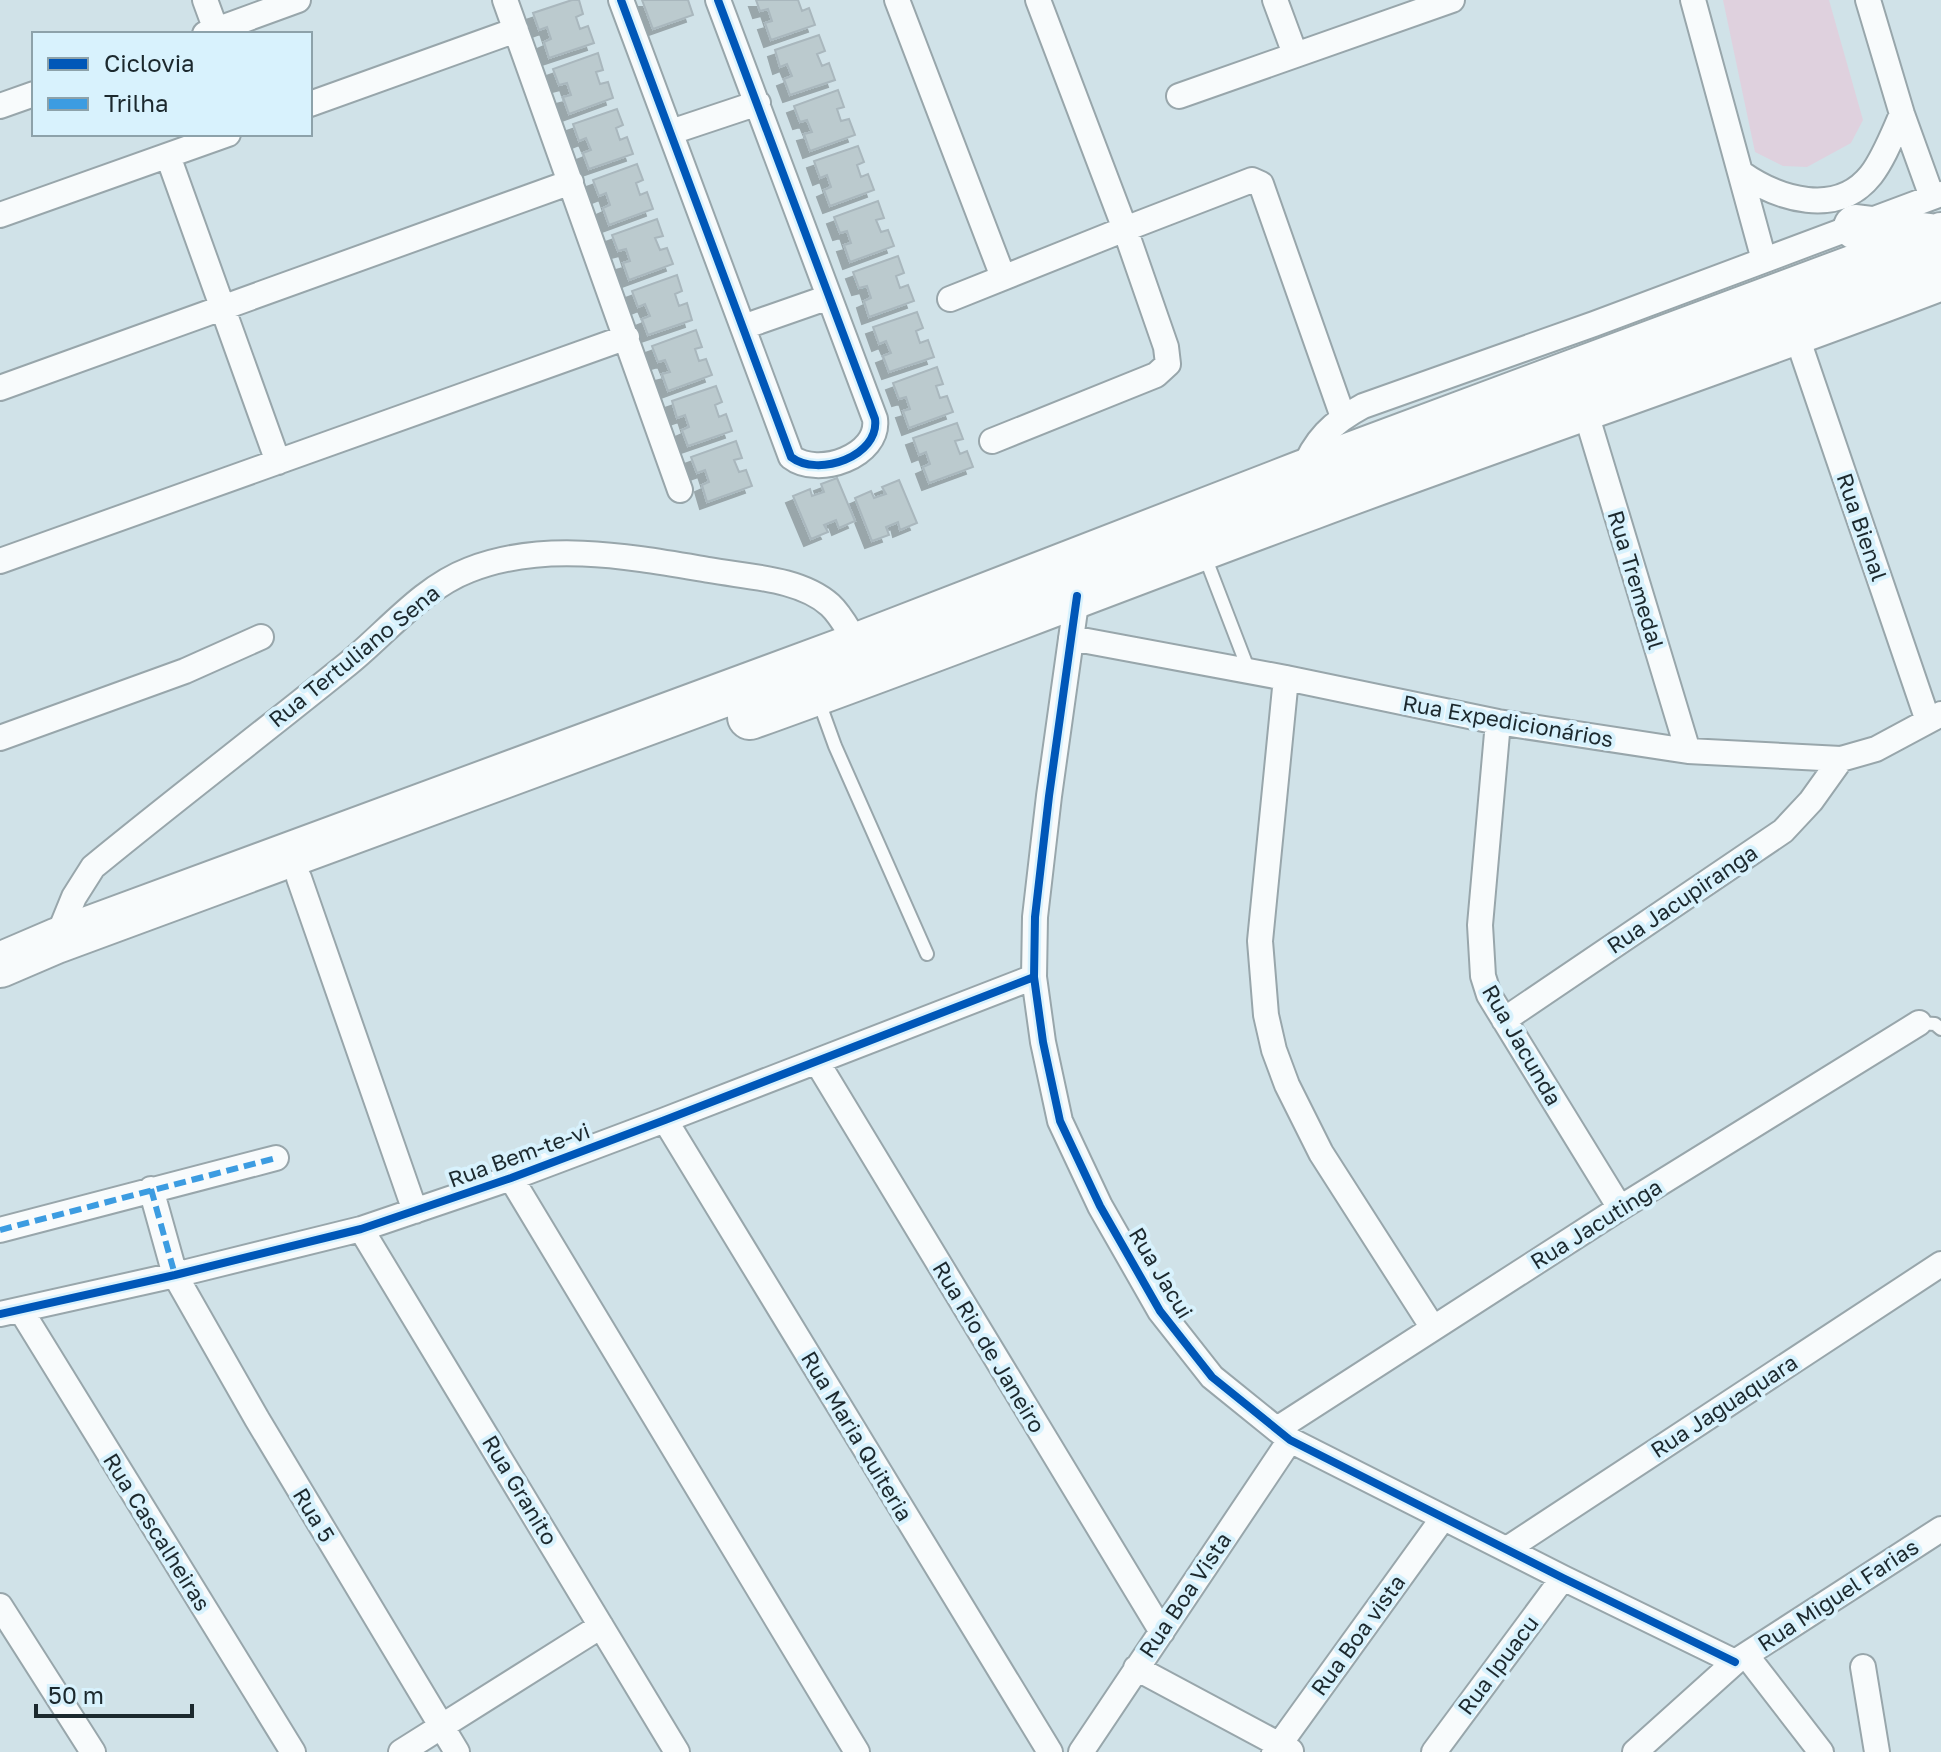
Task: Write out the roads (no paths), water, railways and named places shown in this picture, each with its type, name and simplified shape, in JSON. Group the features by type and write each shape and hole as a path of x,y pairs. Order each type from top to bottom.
{"highway":[{"path":"1856,227 1938,228"},
{"path":"0,965 56,941 858,645 1307,490 1585,410 1796,334 1938,228"},
{"path":"0,990 299,878 816,694 1202,548 1307,490 1938,228"}],"street":[{"path":"205,0 211,32 298,0"},
{"path":"505,0 680,490"},
{"path":"621,0 791,457 812,465 826,465 840,461 868,444 876,434 876,426 718,0"},
{"path":"897,0 1003,277"},
{"path":"992,441 1156,375 1165,369 1168,353 1125,229 1038,0"},
{"path":"1275,0 1295,54"},
{"path":"1693,0 1764,260"},
{"path":"1868,0 1938,228"},
{"path":"1179,96 1441,2"},
{"path":"312,103 516,30"},
{"path":"0,106 32,95"},
{"path":"671,132 758,103"},
{"path":"1741,173 1758,185 1792,198 1816,201 1840,197 1869,177 1902,114"},
{"path":"0,215 223,136"},
{"path":"168,156 278,462"},
{"path":"950,299 1252,180 1258,181 1343,417"},
{"path":"0,388 571,182"},
{"path":"1307,490 1316,442 1343,417 1363,406 1856,227"},
{"path":"743,327 829,297"},
{"name":"Rua Bienal","path":"1796,334 1935,717"},
{"path":"0,561 627,337"},
{"name":"Rua Tremedal","path":"1585,410 1688,751"},
{"name":"Rua Tertuliano Sena","path":"56,941 74,897 93,867 352,660 416,604 444,582 468,570 500,560 532,556 616,556 786,584 815,594 830,605 858,645"},
{"name":"Rua Jacui","path":"1077,596 1035,917 1034,977 1043,1042 1060,1121 1100,1206 1160,1311 1212,1377 1284,1434 1563,1578 1741,1659 1821,1752"},
{"path":"0,738 185,671 261,637"},
{"name":"Rua Expedicionários","path":"1071,638 1498,722 1688,751 1841,759 1876,749 1935,717"},
{"path":"1286,678 1260,941 1266,1015 1287,1085 1321,1153 1433,1328"},
{"name":"Rua Jacunda","path":"1498,722 1481,936 1483,976 1489,995 1620,1208"},
{"name":"Rua Jacupiranga","path":"1504,1020 1783,831 1811,801 1841,759"},
{"path":"299,878 415,1211"},
{"name":"Rua Bem-te-vi","path":"11,1313 361,1229 511,1178 1034,977"},
{"name":"Rua Jacutinga","path":"1284,1434 1433,1328 1620,1208 1930,1026"},
{"name":"Rua Rio de Janeiro","path":"817,1062 1162,1632"},
{"name":"Rua Maria Quiteria","path":"665,1120 1050,1752"},
{"path":"0,1230 276,1158"},
{"path":"511,1178 857,1752"},
{"name":"Rua 5","path":"151,1189 175,1275 257,1419 457,1752"},
{"name":"Rua Granito","path":"361,1229 677,1752"},
{"name":"Rua Jaguaquara","path":"1507,1549 1941,1264"},
{"name":"Rua Cascalheiras","path":"11,1313 293,1752"},
{"name":"Rua Boa Vista","path":"1081,1752 1162,1632 1284,1434"},
{"name":"Rua Boa vista","path":"1282,1749 1443,1518"},
{"name":"Rua Miguel Farias","path":"1635,1752 1741,1659 1941,1529"},
{"name":"Rua Ipuacu","path":"1434,1752 1563,1578"},
{"path":"0,1606 93,1752"},
{"path":"401,1752 601,1626"},
{"path":"1863,1667 1877,1752"},
{"path":"1136,1668 1282,1749"}],"lane":[{"path":"1202,548 1249,671"},
{"path":"816,694 835,746 927,954"}]}
